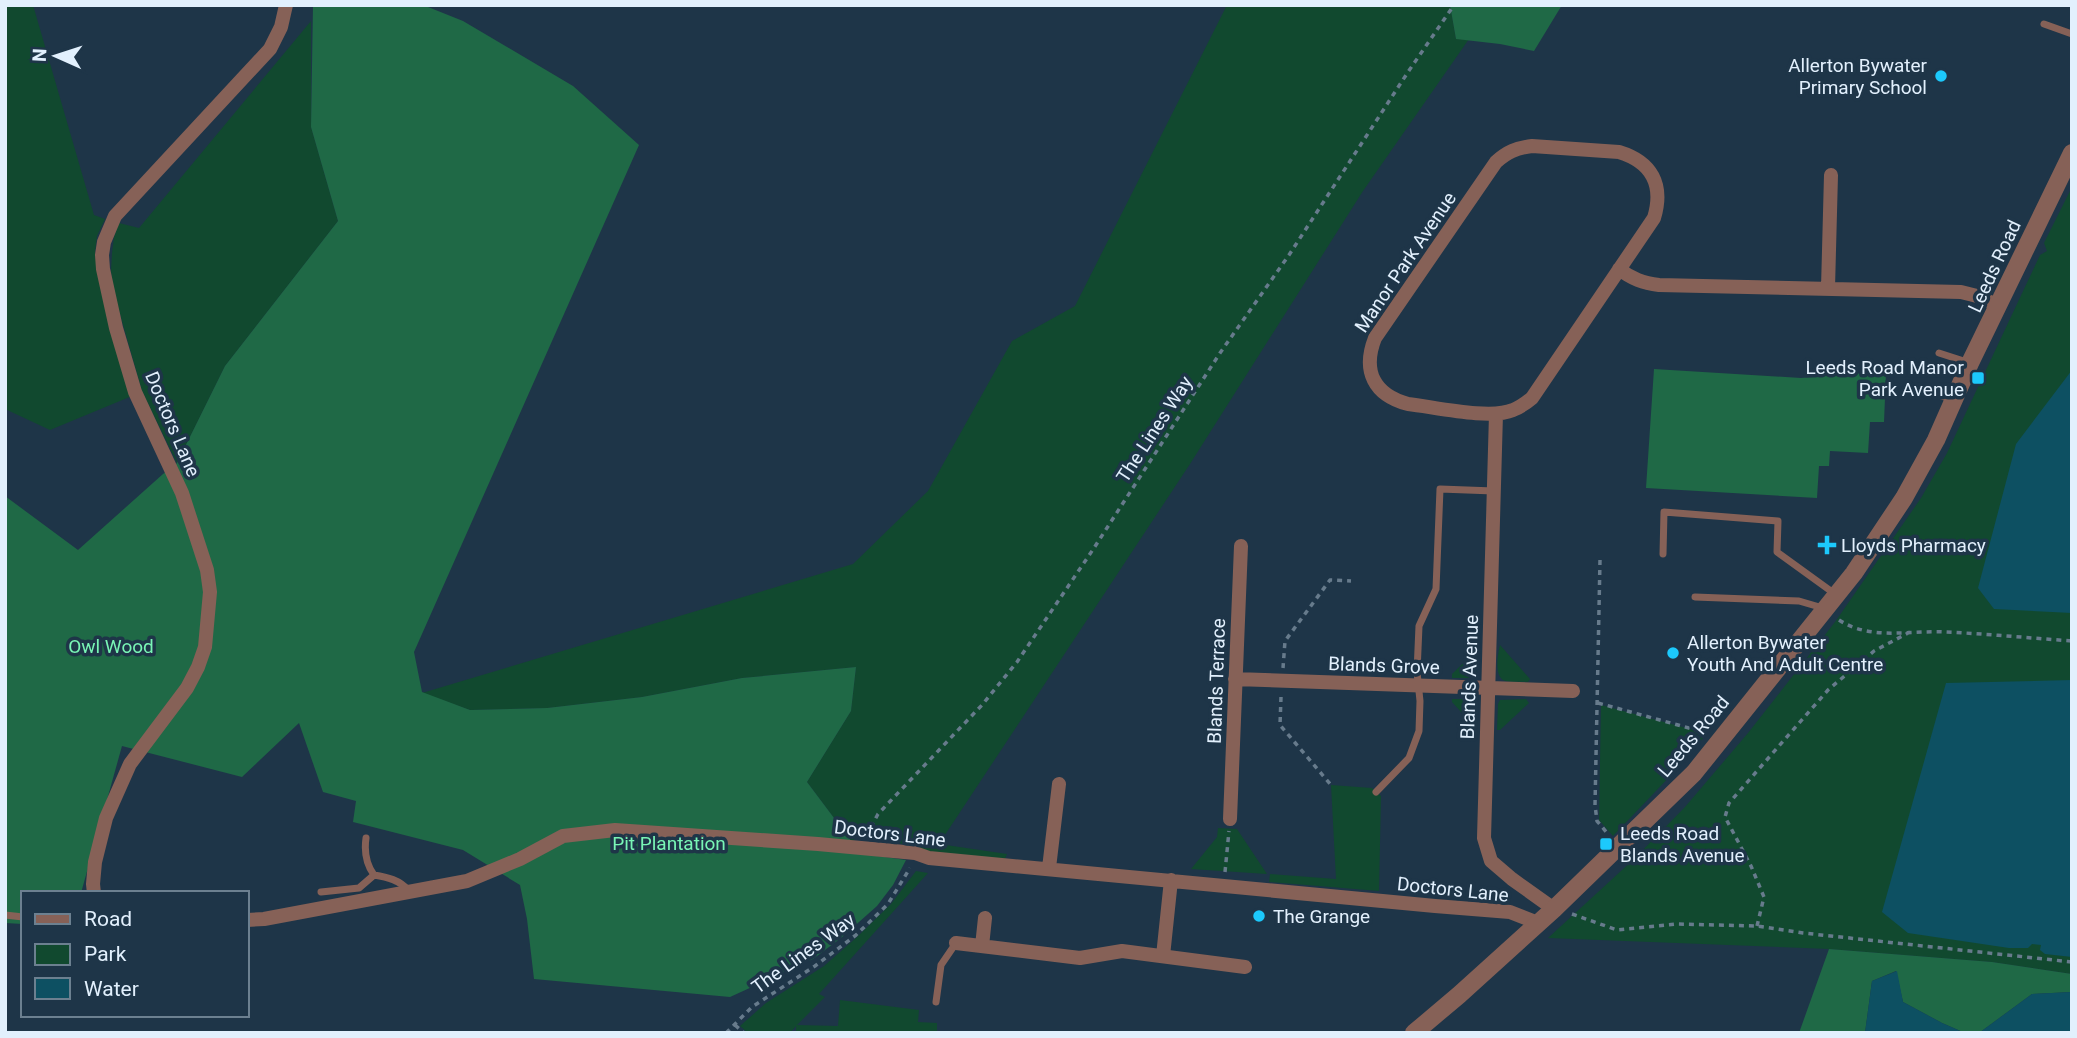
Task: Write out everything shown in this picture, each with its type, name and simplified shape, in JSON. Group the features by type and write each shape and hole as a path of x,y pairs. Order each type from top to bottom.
{"street":[{"name":"Doctors Lane","path":"94,891 95,862 106,818 130,764 187,688 198,667 205,647 210,592 207,570 182,493 131,379 103,269 104,242 115,216 270,49 281,27 286,5"},
{"name":"Manor Park Avenue","path":"1532,146 1619,152 1633,156 1644,165 1655,183 1658,204 1654,218 1619,269 1532,398 1512,411 1496,414 1408,404 1394,400 1382,392 1374,380 1369,366 1375,338 1496,162 1506,153 1532,146"},
{"name":"Leeds Road","path":"1414,1033 1554,909 1694,773 1854,573 1904,498 1936,440 1970,363 2072,153"},
{"path":"1828,288 1831,175"},
{"path":"1619,269 1638,281 1659,285 1961,292 1999,306"},
{"name":"Blands Avenue","path":"1496,414 1484,838 1491,860 1512,879 1554,909"},
{"name":"Blands Terrace","path":"1230,819 1241,546"},
{"name":"Blands Grove","path":"1235,679 1573,691"},
{"path":"1049,869 1059,784"},
{"name":"Doctors Lane","path":"248,920 467,881 520,859 563,836 615,830 884,850 915,853 929,858 1510,912 1538,923"},
{"path":"1163,956 1171,880"},
{"path":"982,946 985,918"},
{"path":"956,943 1080,958 1122,951 1245,967"}],"lane":[{"path":"2044,24 2072,34"},
{"path":"1939,354 1970,363"},
{"path":"1917,393 1933,393 1954,400"},
{"path":"1376,792 1409,758 1419,731 1419,626 1436,589 1440,489 1494,491"},
{"path":"1663,554 1664,512 1777,521 1777,552 1830,601"},
{"path":"1695,597 1830,601"},
{"path":"366,838 368,867 374,875 391,878 409,891"},
{"path":"321,892 359,888 374,875"},
{"path":"936,1002 941,965 956,943"}],"path":[{"name":"The Lines Way","path":"884,850 870,829 878,814 982,705 1017,662 1454,5"},
{"path":"1600,560 1595,805 1597,821 1619,846"},
{"path":"1830,601 1842,622 1860,631 1892,634 1944,632 2072,641"},
{"path":"1757,926 1764,897 1725,817 1729,803 1828,690 1874,651 1910,632"},
{"path":"1598,703 1722,737"},
{"path":"1224,885 1230,819"},
{"name":"The Lines Way","path":"726,1033 752,1007 815,966 856,935 888,904 908,872 915,853"},
{"path":"1554,909 1617,930 1676,924 1757,926 1816,935 2072,962"},
{"path":"736,1025 744,1033"}],"green space":[{"path":"5,5 33,5 94,215 105,219 97,236 95,252 98,276 132,396 50,430 5,409"},
{"name":"Pit Plantation","path":"313,5 423,5 463,21 573,86 639,145 414,652 422,692 470,710 547,708 642,697 742,678 856,667 851,711 807,782 852,842 842,851 906,860 893,885 877,906 813,959 730,997 534,979 520,885 463,850 353,822 356,801 323,792 299,723 242,777 122,746 82,891 21,891 21,924 5,923 5,496 78,550 177,463 225,366 338,221 311,127"},
{"path":"1227,5 1450,5 1456,39 1469,39 1363,191 1190,464 939,844 1007,854 1004,861 916,850 863,827 852,842 807,782 851,711 856,667 742,678 642,697 547,708 470,710 422,693 853,564 928,491 1012,341 1075,306"},
{"path":"1450,5 1562,5 1534,51 1456,39"},
{"path":"311,21 311,127 338,221 225,366 177,463 142,391 114,293 111,271 114,237 119,223 139,228"},
{"path":"2072,187 2072,974 1992,962 1829,949 1548,938 1634,859 1685,807 1748,733 1835,622 1921,498 1947,453 2040,255 2047,251 2044,243"},
{"path":"1654,369 1801,378 1862,373 1886,374 1884,422 1870,422 1868,453 1830,451 1829,466 1819,466 1817,498 1646,488"},
{"path":"1500,645 1530,679 1528,682 1508,681 1500,677 1497,663"},
{"path":"1476,651 1476,674 1468,678 1452,678 1452,674"},
{"path":"1452,699 1466,699 1474,704 1475,724 1472,724"},
{"path":"1526,699 1529,703 1497,730 1500,700"},
{"path":"1601,705 1701,732 1705,736 1613,836 1599,820"},
{"path":"1331,785 1372,788 1381,796 1379,891 1269,882 1270,874 1336,879"},
{"path":"1218,828 1237,829 1267,874 1191,869 1217,837"},
{"path":"916,871 928,873 819,994 825,997 797,1025 838,1026 840,1000 919,1010 918,1022 937,1023 937,1033 796,1033 796,1026 790,1033 748,1033 740,1026 766,1003 824,966 856,938 891,904"},
{"path":"1829,949 1992,962 2072,974 2072,992 2032,994 1979,1033 1965,1033 1903,1002 1896,971 1872,981 1865,1033 1799,1033"}],"water":[{"path":"2072,370 2072,613 1994,609 1978,588 2016,444"},
{"path":"2072,680 2072,957 2045,954 2040,950 2041,945 2009,948 1908,933 1882,912 1946,683"},
{"path":"1897,971 1903,1002 1965,1033 1865,1033 1872,981"},
{"path":"2072,992 2072,1033 1979,1033 2032,994"}],"place":[{"name":"Allerton Bywater Primary School","path":"1941,76"},
{"name":"Leeds Road Manor Park Avenue","path":"1978,378"},
{"name":"Lloyds Pharmacy","path":"1827,545"},
{"name":"Allerton Bywater Youth And Adult Centre","path":"1673,653"},
{"name":"Leeds Road Blands Avenue","path":"1606,844"},
{"name":"The Grange","path":"1259,916"}],"park label":[{"name":"Owl Wood","path":"111,646"}]}
